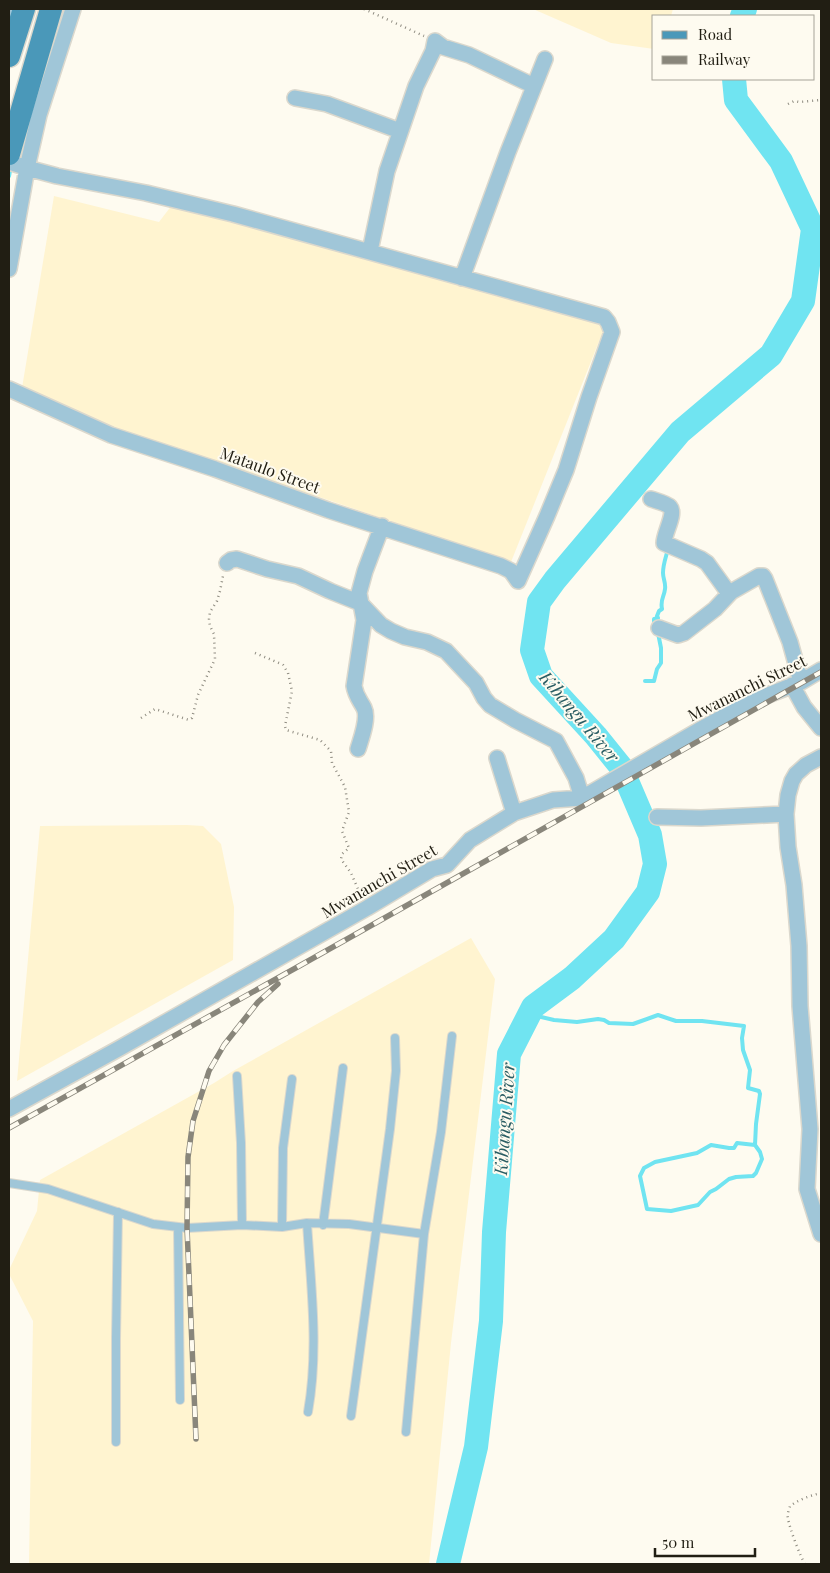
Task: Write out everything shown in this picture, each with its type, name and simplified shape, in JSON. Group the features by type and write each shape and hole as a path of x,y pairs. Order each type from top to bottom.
{"main road":[{"path":"9,56 24,9"},
{"path":"9,154 51,9"}],"street":[{"path":"9,269 26,168 39,115 74,9"},
{"path":"370,251 387,171 416,86 433,51 434,41 443,47 469,54 534,86"},
{"path":"9,162 26,168 146,193 232,214 462,278 508,152 545,59"},
{"path":"295,98 327,104 400,131"},
{"name":"Mataulo Street","path":"9,389 111,435 216,469 328,510 501,566 511,571 518,581 566,470 612,330 604,317 462,278"},
{"path":"651,500 668,505 672,510 664,543 707,563 728,592 731,592"},
{"path":"358,749 366,715 354,686 364,620 358,593 382,526"},
{"path":"227,563 237,559 267,569 298,576 360,603 381,625 391,631 405,637 427,642 446,651 476,683 490,705 556,741 576,778 582,798"},
{"path":"659,628 678,634 684,633 715,609 731,592 759,576 763,576 766,579 796,659 796,684 804,707 821,728"},
{"name":"Mwananchi Street","path":"9,1109 129,1044 432,869 447,865 470,840 514,813 553,800 582,798 750,702 796,684 821,670"},
{"path":"821,757 806,765 796,774 788,795 786,814 799,946 800,1006 810,1129 807,1189 821,1234"},
{"path":"497,758 514,813"},
{"path":"657,817 701,818 786,814"}],"lane":[{"path":"9,13 10,9"},
{"path":"406,1432 424,1234 441,1132 452,1036"},
{"path":"351,1416 366,1299 378,1228 396,1071 395,1038"},
{"path":"323,1225 343,1068"},
{"path":"237,1076 241,1143 242,1225"},
{"path":"282,1227 283,1148 292,1079"},
{"path":"9,1183 48,1189 153,1224 187,1228 242,1225 282,1227 307,1223 323,1225 349,1224 424,1234"},
{"path":"116,1442 118,1212"},
{"path":"307,1223 314,1342 308,1412"},
{"path":"178,1227 180,1400"}],"path":[{"path":"364,9 434,41"},
{"path":"788,104 794,101 821,100"},
{"path":"141,718 155,709 189,720 192,718 198,695 215,660 214,634 209,619 210,612 220,592 223,572 227,563"},
{"path":"255,653 283,665 288,673 292,695 286,730 320,740 331,751 332,763 345,787 348,812 342,831 348,848 342,854 341,859 354,879 367,908"},
{"path":"805,1564 788,1519 789,1507 802,1498 821,1493"}],"shaded area":[{"path":"533,9 673,9 671,15 652,15 652,49 611,43"},
{"path":"54,196 159,222 172,205 606,324 511,562 95,421 22,388"},
{"path":"40,826 203,826 221,844 234,907 233,960 17,1081"},
{"path":"471,938 495,979 451,1343 429,1564 29,1564 33,1321 9,1274 9,1270 37,1211 40,1180"}],"waterway":[{"name":"Kibangu River","path":"742,15 745,9"},
{"name":"Kibangu River","path":"448,1564 476,1447 491,1321 494,1232 509,1054 533,1007 572,978 614,939 648,892 655,864 650,835 621,767 596,736 541,676 532,650 539,602 555,580 680,432 771,355 803,301 813,229 781,161 736,100 734,80"},
{"path":"9,176 11,166"},
{"path":"654,626 654,619 658,618 659,611 662,609 665,592 663,570 668,549"},
{"path":"645,681 654,681 657,669 661,663 658,633"},
{"path":"533,1007 532,1011 537,1016 554,1020 577,1022 598,1019 609,1023 633,1024 658,1015 676,1021 702,1021 744,1026 743,1050 750,1070 748,1088 759,1091 760,1094 755,1145 737,1143 734,1148 711,1145 697,1153 655,1162 644,1168 640,1176 647,1209 671,1211 698,1205 710,1192 729,1179 753,1176 762,1159 755,1145"}],"railway":[{"path":"9,1128 821,672"},
{"path":"196,1439 187,1228 188,1157 193,1121 209,1071 224,1045 258,1002 278,984"}]}
